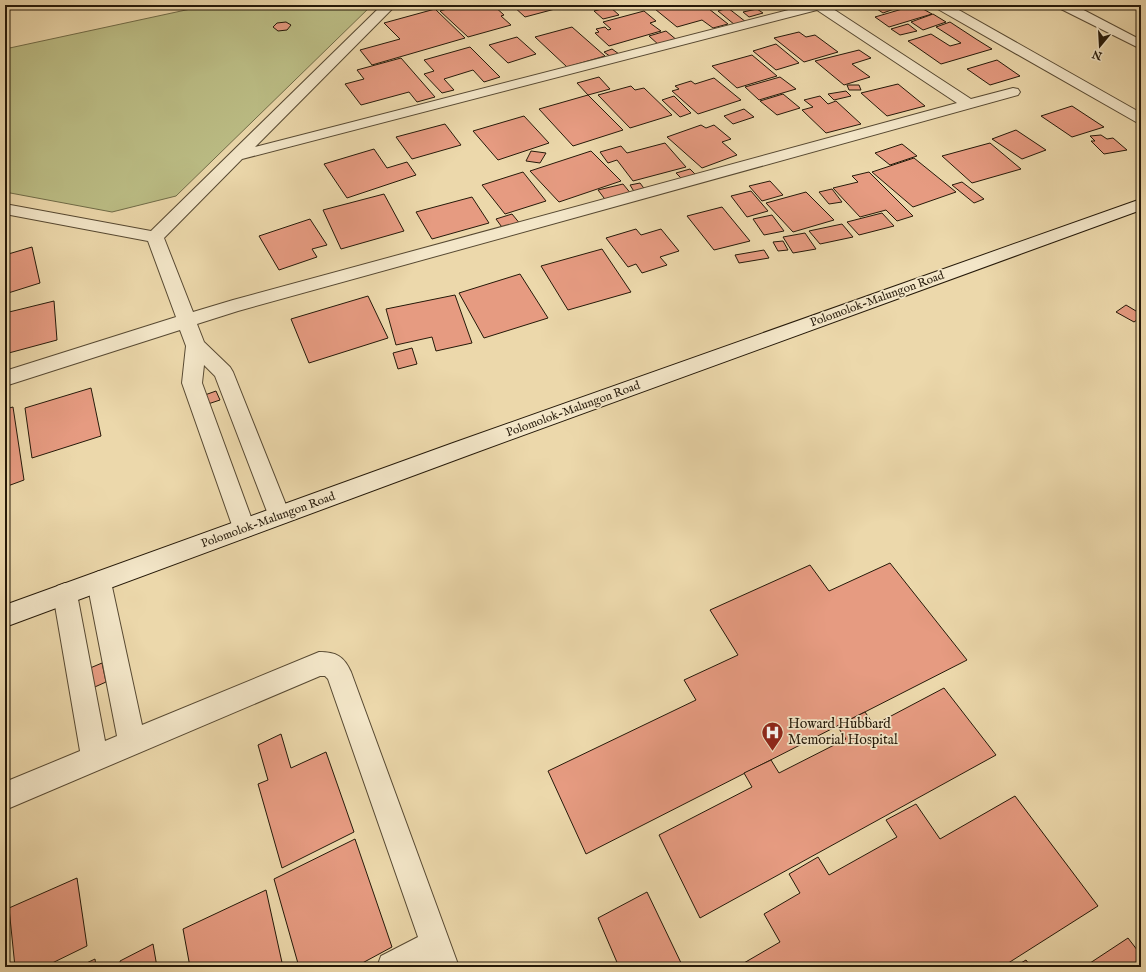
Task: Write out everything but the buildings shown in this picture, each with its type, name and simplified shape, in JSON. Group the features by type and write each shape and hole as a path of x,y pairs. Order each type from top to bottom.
{"street":[{"path":"155,237 389,5"},
{"path":"941,5 1141,119"},
{"path":"1064,5 1141,45"},
{"path":"237,156 818,6 968,104"},
{"path":"5,379 186,320 328,279 1013,92"},
{"name":"Polomolok-Malungon Road","path":"5,616 279,515 1141,204"},
{"path":"5,209 155,237"},
{"path":"5,221 31,214"},
{"path":"155,237 196,346 223,372 279,515"},
{"path":"196,346 192,383 244,528"},
{"path":"99,582 132,743"},
{"path":"66,594 95,758"},
{"path":"5,796 319,664 330,664 338,672 440,956 392,967"}],"green space":[{"path":"209,5 372,5 176,196 112,212 5,192 5,49"}],"place":[{"name":"Howard Hubbard Memorial Hospital","path":"772,752"}]}
